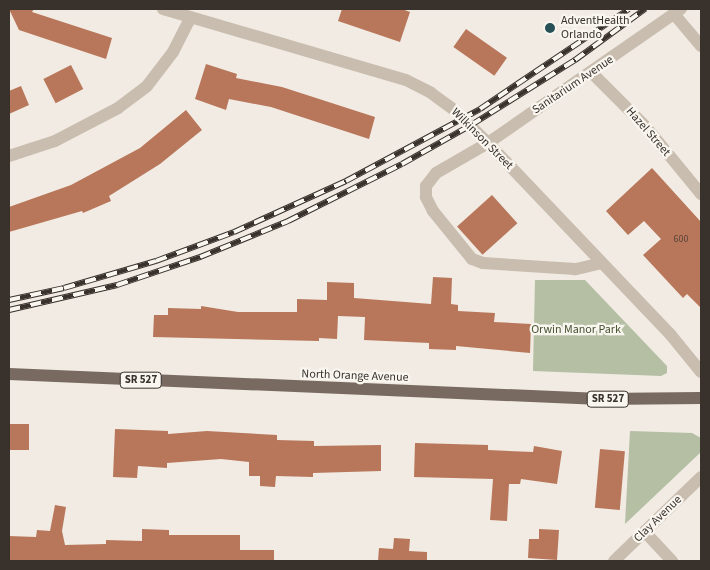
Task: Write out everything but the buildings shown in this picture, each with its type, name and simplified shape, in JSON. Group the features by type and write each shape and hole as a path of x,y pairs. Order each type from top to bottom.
{"main road":[{"name":"North Orange Avenue","path":"9,374 600,399 701,398"}],"street":[{"name":"Wilkinson Street","path":"163,9 406,80 454,110 488,142 701,372"},
{"path":"677,11 701,46"},
{"name":"Sanitarium Avenue","path":"602,263 575,269 483,263 472,259 426,197 426,186 436,174 460,161 592,73 677,11"},
{"path":"9,156 55,141 118,108 147,86 173,52 191,17"},
{"name":"Hazel Street","path":"592,73 646,128 701,194"},
{"name":"Clay Avenue","path":"619,560 701,477"},
{"path":"645,532 672,561"}],"green space":[{"name":"Orwin Manor Park","path":"535,280 585,280 667,366 667,373 661,376 533,371"},
{"path":"630,431 692,433 701,438 701,452 625,524"}],"railway":[{"path":"9,300 64,288 156,261 234,232 346,181 480,109 629,9"},
{"path":"9,310 117,285 200,257 288,221 402,164 471,125 575,60 645,9"}],"place":[{"name":"AdventHealth Orlando","path":"550,28"}]}
